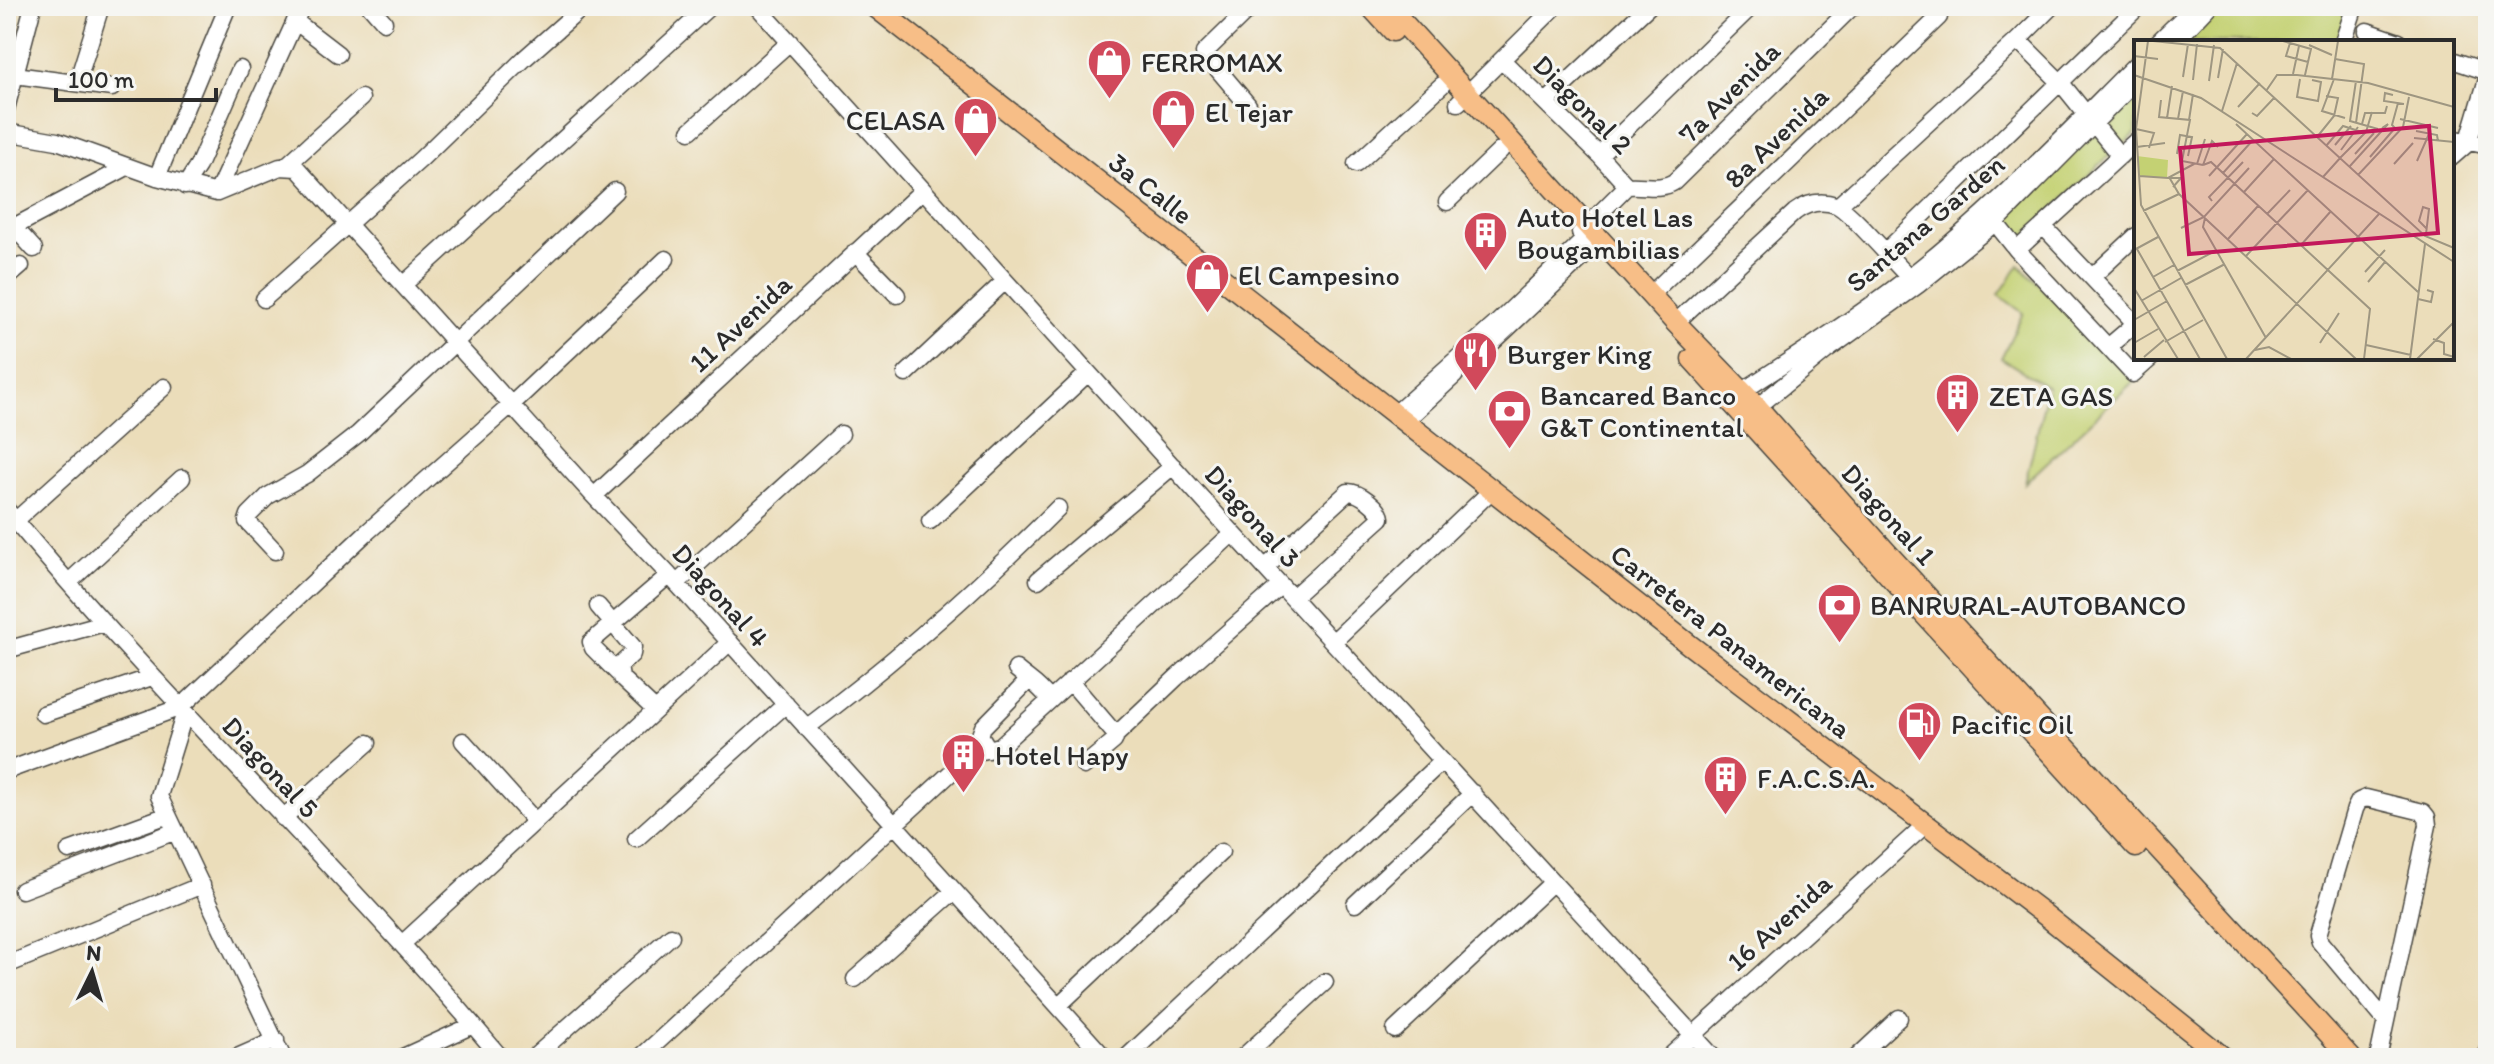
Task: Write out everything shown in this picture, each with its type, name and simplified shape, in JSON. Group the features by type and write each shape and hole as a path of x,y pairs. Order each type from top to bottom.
{"main road":[{"name":"3a Calle","path":"874,6 1399,419"},
{"name":"Diagonal 1","path":"1370,6 1442,85 1463,99 1735,396 1906,574 2351,1058"},
{"name":"Diagonal 1","path":"1388,6 1501,150 1650,295 1735,396"},
{"name":"Diagonal 1","path":"1751,413 2034,736 2332,1058"},
{"name":"Carretera Panamericana","path":"1399,419 1739,683 2040,911 2224,1058"}],"street":[{"path":"6,109 33,6"},
{"path":"77,83 101,6"},
{"path":"157,177 228,6"},
{"path":"370,6 384,22"},
{"path":"264,299 421,159 525,58 584,6"},
{"path":"404,284 710,6"},
{"name":"Diagonal 3","path":"757,6 1233,533 1714,1058"},
{"path":"1248,105 1204,52 1252,6"},
{"path":"1463,99 1556,6"},
{"path":"1546,102 1649,6"},
{"path":"1599,155 1752,6"},
{"path":"1839,205 2052,6"},
{"path":"1885,252 2139,6"},
{"path":"2160,40 2188,13 2209,6"},
{"path":"2344,40 2355,6"},
{"name":"7a Avenida","path":"1627,186 1660,187 1674,182 1852,7"},
{"path":"2176,40 2188,13"},
{"path":"217,193 298,14 338,54"},
{"name":"8a Avenida","path":"1650,295 1939,17"},
{"path":"2367,31 2393,40"},
{"path":"2018,40 2061,83 2120,156"},
{"path":"690,131 790,42"},
{"name":"Diagonal 2","path":"1502,60 1627,186"},
{"path":"2454,61 2488,74 2460,140 2488,146"},
{"name":"Santana Garden","path":"1751,413 1794,368 1913,281 1991,217 2090,118 2134,66"},
{"path":"185,186 194,174 240,69"},
{"path":"15,75 112,88"},
{"name":"Santana Garden","path":"2090,118 2134,83"},
{"path":"1356,164 1442,85"},
{"path":"6,132 57,141 157,177 217,193 291,167 361,98"},
{"path":"2017,250 2134,143"},
{"path":"1447,202 1501,150"},
{"path":"34,249 10,229 127,167"},
{"name":"Diagonal 4","path":"291,167 404,284 454,343 673,579 1105,1058"},
{"path":"1399,419 1589,237 1627,186"},
{"name":"11 Avenida","path":"594,496 923,190"},
{"path":"275,551 247,521 247,517 268,496 307,474 358,434 615,191"},
{"path":"1675,323 1805,204 1839,205 1913,281"},
{"path":"1991,217 2017,250 2133,374 2149,360"},
{"path":"2043,226 2134,321"},
{"path":"2092,277 2134,238"},
{"path":"855,252 897,295"},
{"path":"6,771 183,710 365,534 511,405 666,259"},
{"path":"6,279 21,266"},
{"path":"906,374 1005,281"},
{"path":"2109,346 2134,325"},
{"name":"Santana Garden","path":"1735,396 1794,368"},
{"path":"930,521 1088,373"},
{"path":"9,513 164,387"},
{"path":"655,710 591,644 673,579 841,434"},
{"path":"1038,580 1173,466"},
{"path":"69,582 182,478"},
{"path":"1334,641 1491,491"},
{"path":"1084,766 1114,741 1116,735 1176,678 1381,518 1380,512 1357,493 1348,492 1265,568"},
{"path":"806,728 937,623 1058,508"},
{"name":"Diagonal 5","path":"9,513 152,677 402,944 501,1058"},
{"path":"640,1058 968,757 1000,746 1233,533"},
{"path":"598,606 633,647 634,651 619,666 618,673"},
{"path":"6,650 104,623"},
{"path":"402,944 730,642"},
{"path":"989,750 980,735 983,727 1022,675 1037,683 1050,700"},
{"path":"43,714 152,677"},
{"path":"1070,681 1116,735"},
{"path":"636,839 786,704"},
{"path":"183,710 159,793 160,800 283,1058"},
{"path":"463,741 535,821"},
{"path":"283,818 368,743"},
{"path":"1126,1058 1442,761"},
{"path":"1355,904 1473,793"},
{"path":"2378,1058 2428,825 2423,812 2366,798 2359,801 2355,809 2318,935 2320,942 2385,1020"},
{"path":"69,851 168,815"},
{"name":"16 Avenida","path":"1668,1058 1925,825"},
{"path":"22,890 176,831"},
{"path":"1058,1006 1221,852"},
{"path":"1395,1030 1553,882"},
{"path":"14,962 202,885"},
{"path":"855,979 954,891"},
{"path":"533,1058 671,936"},
{"path":"1242,1058 1325,982"},
{"path":"1856,1058 1899,1018"},
{"path":"401,1058 473,1025"},
{"path":"235,1058 276,1040"},
{"path":"2486,1058 2488,1049"}],"green space":[{"path":"2211,6 2355,6 2345,40 2184,40"},
{"path":"2134,89 2134,135 2124,144 2103,122"},
{"path":"2094,131 2113,152 2023,237 2006,218"},
{"path":"2019,265 2134,381 2025,483 2048,387 2001,358 2023,313 1999,295"}],"place":[{"name":"FERROMAX","path":"1110,101"},
{"name":"El Tejar","path":"1174,151"},
{"name":"CELASA","path":"976,159"},
{"name":"Auto Hotel Las Bougambilias","path":"1486,272"},
{"name":"El Campesino","path":"1207,314"},
{"name":"Burger King","path":"1476,393"},
{"name":"ZETA GAS","path":"1958,435"},
{"name":"Bancared Banco G&T Continental","path":"1509,450"},
{"name":"BANRURAL-AUTOBANCO","path":"1839,644"},
{"name":"Pacific Oil","path":"1920,763"},
{"name":"Hotel Hapy","path":"964,794"},
{"name":"F.A.C.S.A.","path":"1726,817"}]}
